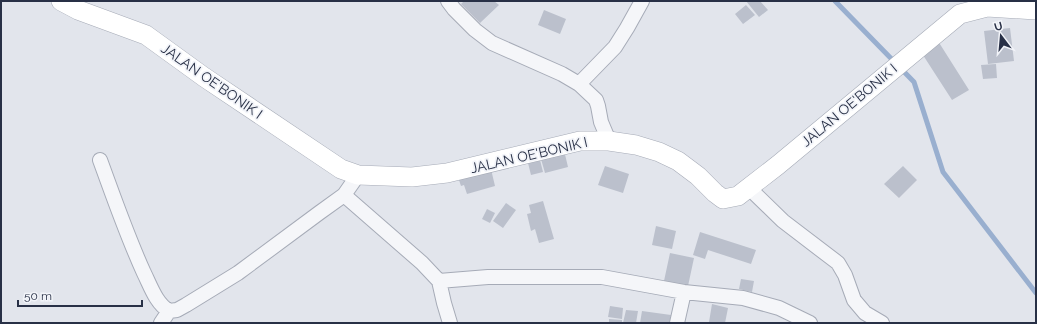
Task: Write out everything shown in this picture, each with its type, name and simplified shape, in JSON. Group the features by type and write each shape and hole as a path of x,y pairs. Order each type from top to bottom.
{"street":[{"name":"JALAN OE'BONIK I","path":"61,1 78,10 146,35 204,77 341,169 358,175 412,177 447,174 580,141 609,141 642,147 659,152 678,161 698,176 723,199 738,196 749,188 960,14 987,7 1033,7"},
{"path":"448,1 475,30 492,43 562,74 579,84 596,100 601,122 609,141"},
{"path":"579,84 615,47 642,1"},
{"path":"100,160 131,245 154,294 162,307 165,317 238,273 344,195 358,175"},
{"path":"749,188 783,221 838,262 845,275 854,300 865,313 882,323"},
{"path":"344,195 422,263 439,281 450,323"},
{"path":"439,281 488,277 602,276 684,292 743,298 761,302 779,308 810,323"},
{"path":"676,323 684,292"}],"building":[{"path":"464,1 494,1 499,5 480,23 461,4"},
{"path":"746,1 760,1 768,10 759,17"},
{"path":"746,5 755,15 743,24 735,14"},
{"path":"544,10 566,19 560,34 538,25"},
{"path":"1010,28 1014,61 988,64 984,31"},
{"path":"938,41 969,90 952,100 921,52"},
{"path":"996,64 997,78 983,79 981,65"},
{"path":"563,146 568,167 545,173 539,152"},
{"path":"539,156 543,172 531,175 527,159"},
{"path":"490,165 495,186 467,194 464,185 461,186 457,174"},
{"path":"605,166 629,174 623,193 598,185"},
{"path":"903,166 917,180 899,198 884,184"},
{"path":"543,201 554,239 539,243 535,229 531,231 527,214 531,213 529,205"},
{"path":"506,203 516,210 503,228 493,221"},
{"path":"487,209 495,213 490,223 482,219"},
{"path":"656,226 676,231 672,249 652,245"},
{"path":"700,232 756,250 751,264 708,250 705,259 693,255"},
{"path":"670,253 694,258 688,286 664,281"},
{"path":"741,279 754,281 752,292 739,289"},
{"path":"712,304 728,308 725,323 709,322"},
{"path":"610,306 623,308 622,319 608,317"},
{"path":"626,310 638,311 636,323 623,323"},
{"path":"642,311 671,315 669,323 640,323"},
{"path":"609,319 622,320 622,323 609,323"}],"waterway":[{"path":"835,1 914,82 943,172 1036,293"}]}
